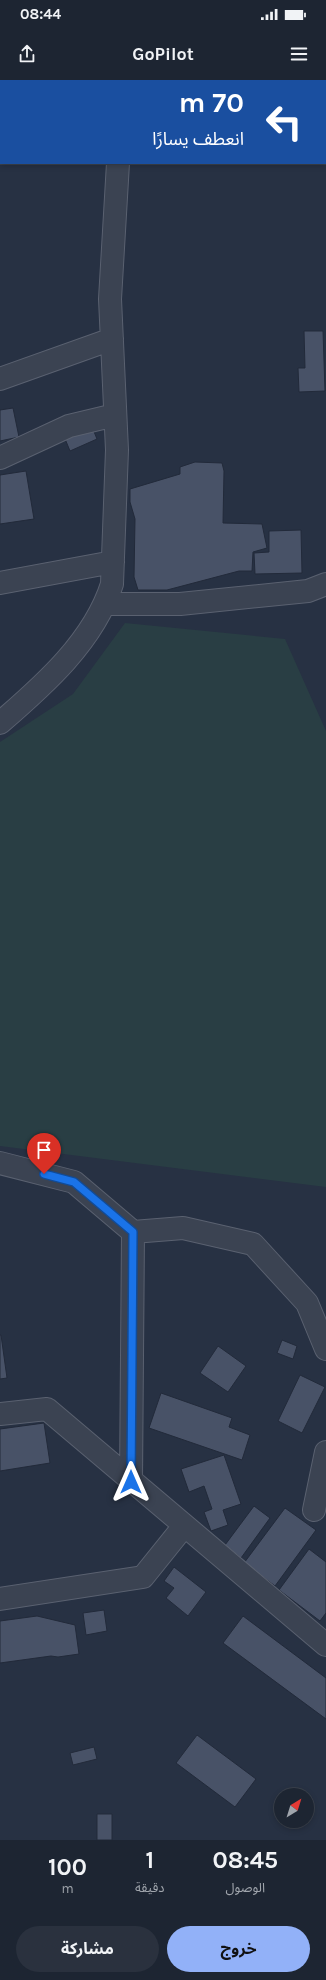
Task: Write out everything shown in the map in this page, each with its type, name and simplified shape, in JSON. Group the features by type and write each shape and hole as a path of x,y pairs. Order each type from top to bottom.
{"street":[{"path":"0,723 32,696 80,644 106,604 112,584 117,450 110,299 118,164"},
{"path":"0,379 112,339"},
{"path":"0,458 69,426 115,415"},
{"path":"0,583 113,562"},
{"path":"106,604 180,604 308,591 326,584"},
{"path":"0,1163 74,1182 133,1232 183,1228 253,1244 307,1303 326,1349"},
{"path":"131,1482 133,1232"},
{"path":"0,1414 47,1409 131,1482 326,1645"},
{"path":"314,1510 326,1452"},
{"path":"0,1600 143,1577 184,1526"}],"green space":[{"path":"125,623 285,639 326,731 326,1187 0,1146 0,742 73,694"}],"building":[{"path":"304,331 323,331 325,391 299,392 298,368 305,368"},
{"path":"13,408 19,437 0,441 0,410"},
{"path":"88,417 97,439 70,451 61,429"},
{"path":"195,462 222,463 224,471 223,523 262,524 267,548 253,552 252,571 239,571 167,590 138,590 134,577 135,519 130,502 130,489 180,474 180,467"},
{"path":"26,471 34,519 0,524 0,475"},
{"path":"301,530 302,573 255,574 254,553 269,552 269,531"},
{"path":"0,1335 7,1378 0,1379"},
{"path":"282,1340 297,1346 293,1359 277,1353"},
{"path":"218,1346 246,1366 228,1392 200,1373"},
{"path":"300,1375 325,1387 302,1433 278,1421"},
{"path":"161,1393 232,1418 229,1427 250,1435 242,1460 149,1428"},
{"path":"44,1423 50,1463 0,1471 0,1429"},
{"path":"224,1455 241,1504 223,1510 228,1525 211,1531 204,1512 212,1509 204,1486 189,1492 181,1469"},
{"path":"254,1506 270,1518 241,1558 225,1545"},
{"path":"285,1508 316,1530 275,1586 244,1563"},
{"path":"309,1549 326,1562 326,1613 320,1621 279,1590"},
{"path":"174,1567 206,1592 188,1616 166,1598 174,1588 164,1581"},
{"path":"104,1610 107,1631 86,1635 83,1613"},
{"path":"37,1616 75,1625 79,1654 0,1663 0,1621"},
{"path":"243,1616 326,1678 326,1719 223,1643"},
{"path":"197,1735 256,1779 235,1807 176,1763"},
{"path":"94,1747 97,1759 73,1765 70,1753"},
{"path":"97,1814 112,1814 112,1840 97,1840"}],"route":[{"path":"44,1174 74,1182 133,1232 131,1482"}]}
